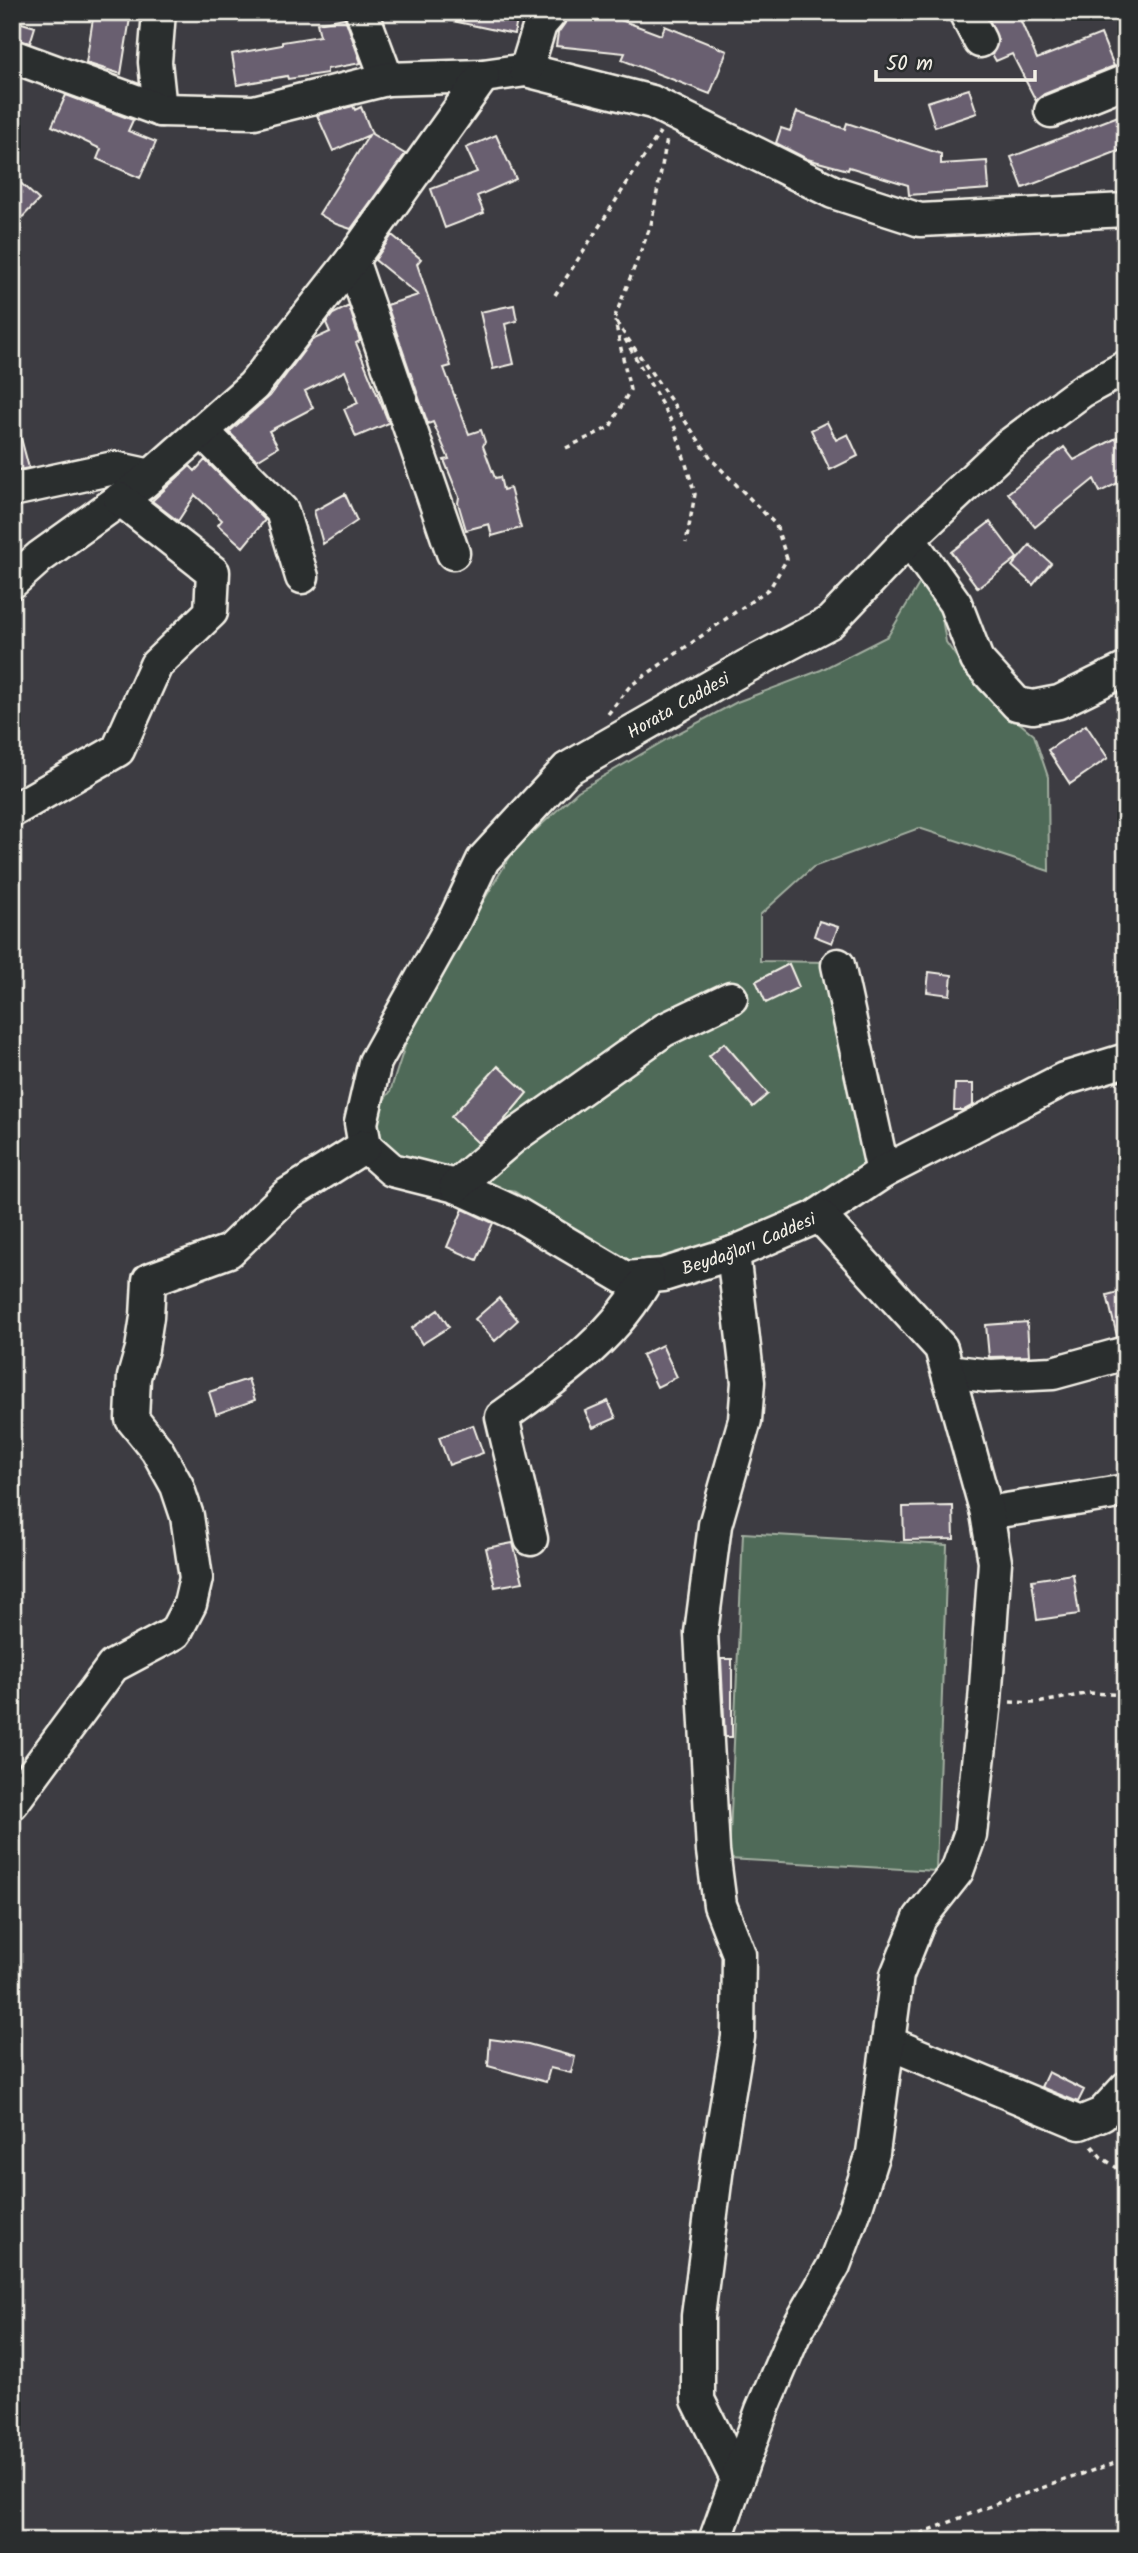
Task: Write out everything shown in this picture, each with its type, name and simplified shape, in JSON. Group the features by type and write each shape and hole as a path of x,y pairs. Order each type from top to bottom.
{"street":[{"path":"159,12 155,62 160,110"},
{"path":"362,12 387,79"},
{"path":"965,12 980,41"},
{"path":"526,70 544,17"},
{"path":"12,56 160,110 254,112 387,79 482,76 526,70 652,102 833,192 920,220 1126,210"},
{"path":"12,582 40,557 151,476 253,386 352,260 482,76"},
{"path":"1051,111 1126,81"},
{"path":"352,260 453,553"},
{"name":"Horata Caddesi","path":"365,1146 361,1123 375,1062 455,919 483,860 567,769 830,622 909,539 1008,446 1082,391 1126,367"},
{"path":"202,430 282,511 302,577"},
{"path":"12,490 114,468 151,476"},
{"path":"12,811 118,750 156,665 211,612 213,572 120,499"},
{"path":"909,539 955,603 977,660 1017,704 1033,707 1059,702 1126,668"},
{"path":"838,965 883,1172"},
{"path":"456,1186 512,1138 664,1030 731,998"},
{"name":"Beydağları Caddesi","path":"365,1146 392,1170 456,1186 516,1214 625,1278 663,1275 733,1253 819,1215 883,1172 1064,1079 1126,1060"},
{"path":"12,1803 113,1666 175,1633 190,1604 196,1578 187,1516 177,1486 157,1450 132,1419 134,1377 147,1317 149,1280 229,1251 287,1195 365,1146"},
{"path":"715,2541 762,2410 794,2335 834,2265 856,2207 873,2153 897,1975 920,1918 957,1871 970,1835 985,1701 995,1562 987,1513 941,1348 819,1215"},
{"path":"733,1253 748,1382 745,1420 715,1525 701,1633 713,1851 720,1905 738,1954 738,2037 719,2151 698,2330 698,2400 737,2479"},
{"path":"531,1539 502,1416 579,1361 634,1302 648,1276"},
{"path":"948,1371 989,1376 1053,1373 1126,1353"},
{"path":"987,1513 1126,1491"},
{"path":"889,2043 1080,2123 1102,2114 1126,2088"}],"path":[{"path":"555,295 672,113"},
{"path":"566,448 610,427 630,390 614,319 651,225 672,113"},
{"path":"614,319 675,428 695,494 686,543"},
{"path":"606,717 629,686 770,588 787,559 776,525 713,461 614,319"},
{"path":"985,1701 1037,1703 1090,1693 1126,1695"},
{"path":"1080,2123 1091,2145 1101,2157 1126,2174"},
{"path":"902,2541 998,2503 1126,2459"}],"green space":[{"path":"922,579 937,588 946,642 980,690 1034,735 1048,777 1049,871 919,828 813,867 760,915 760,961 828,962 869,1164 821,1199 667,1263 623,1264 515,1192 485,1184 444,1167 397,1161 380,1147 374,1112 390,1092 415,1015 514,850 578,791 669,738 737,702 821,670 888,636"},
{"path":"743,1533 947,1545 936,1871 729,1859"}],"building":[{"path":"94,12 131,12 121,74 86,63"},
{"path":"449,12 519,12 514,34 448,20"},
{"path":"569,12 621,16 621,20 661,35 665,26 727,51 710,94 622,60 625,53 556,46 558,33"},
{"path":"986,12 1017,12 1037,59 1101,34 1114,66 1044,94 1036,101 1012,54 996,61 992,54 998,41"},
{"path":"345,18 361,63 327,69 327,73 288,79 287,76 237,85 232,54 320,36 317,23"},
{"path":"12,20 35,27 30,43 12,38"},
{"path":"969,89 977,113 935,127 927,102"},
{"path":"66,95 133,120 128,131 156,142 140,178 97,159 101,149 52,126"},
{"path":"353,106 355,110 361,107 372,134 405,154 351,229 319,214 369,135 333,151 317,115"},
{"path":"797,112 845,129 847,123 941,154 941,164 987,161 989,189 909,195 908,185 849,167 848,170 807,159 776,143 781,128 790,131"},
{"path":"1126,113 1126,148 1023,188 1011,157"},
{"path":"496,135 516,179 477,196 484,213 445,228 431,189 477,172 466,148"},
{"path":"12,175 39,200 12,228"},
{"path":"392,235 421,259 417,264 451,366 444,368 469,434 481,430 485,442 483,446 495,478 500,477 503,490 510,488 521,528 492,536 489,524 466,530 458,503 459,497 444,460 449,459 433,422 428,424 387,305 418,295 375,260"},
{"path":"514,305 517,321 505,324 514,364 493,369 480,312"},
{"path":"349,306 360,341 356,343 389,423 356,437 344,409 358,403 345,371 305,391 313,408 269,431 278,447 257,460 229,432 270,396 312,340 330,332 326,323 333,314"},
{"path":"827,422 836,440 848,434 858,456 830,470 811,430"},
{"path":"18,427 29,468 12,471 12,428"},
{"path":"1126,433 1126,479 1100,492 1094,479 1035,527 1008,493 1064,447 1074,460"},
{"path":"205,460 265,520 243,547 218,525 222,520 195,495 178,521 152,501 190,466 195,471"},
{"path":"345,494 357,521 323,544 314,511"},
{"path":"990,522 1017,558 978,588 951,552"},
{"path":"1030,545 1051,563 1033,585 1012,566"},
{"path":"1086,725 1108,758 1070,784 1048,750"},
{"path":"819,921 838,927 832,943 814,936"},
{"path":"789,964 799,987 766,1003 756,981"},
{"path":"929,972 952,975 950,995 927,992"},
{"path":"724,1043 768,1094 753,1107 709,1056"},
{"path":"498,1066 527,1093 501,1124 478,1143 451,1117"},
{"path":"955,1084 973,1084 973,1105 964,1110 954,1110"},
{"path":"463,1209 493,1223 477,1260 447,1247"},
{"path":"1126,1290 1126,1335 1117,1336 1107,1295"},
{"path":"499,1298 518,1320 495,1341 475,1319"},
{"path":"438,1310 449,1327 422,1344 412,1328"},
{"path":"1027,1322 1029,1356 989,1357 986,1325"},
{"path":"662,1345 677,1377 657,1387 642,1355"},
{"path":"248,1379 255,1400 216,1414 209,1392"},
{"path":"608,1401 616,1418 593,1428 585,1411"},
{"path":"473,1425 483,1453 449,1465 439,1437"},
{"path":"953,1506 954,1539 904,1540 903,1507"},
{"path":"513,1543 523,1582 495,1587 486,1548"},
{"path":"1073,1574 1079,1614 1037,1620 1032,1580"},
{"path":"721,1659 732,1659 732,1737 725,1737"},
{"path":"490,2039 528,2044 575,2057 571,2073 550,2068 546,2082 488,2066"},
{"path":"1048,2072 1084,2090 1078,2102 1041,2087"}]}
